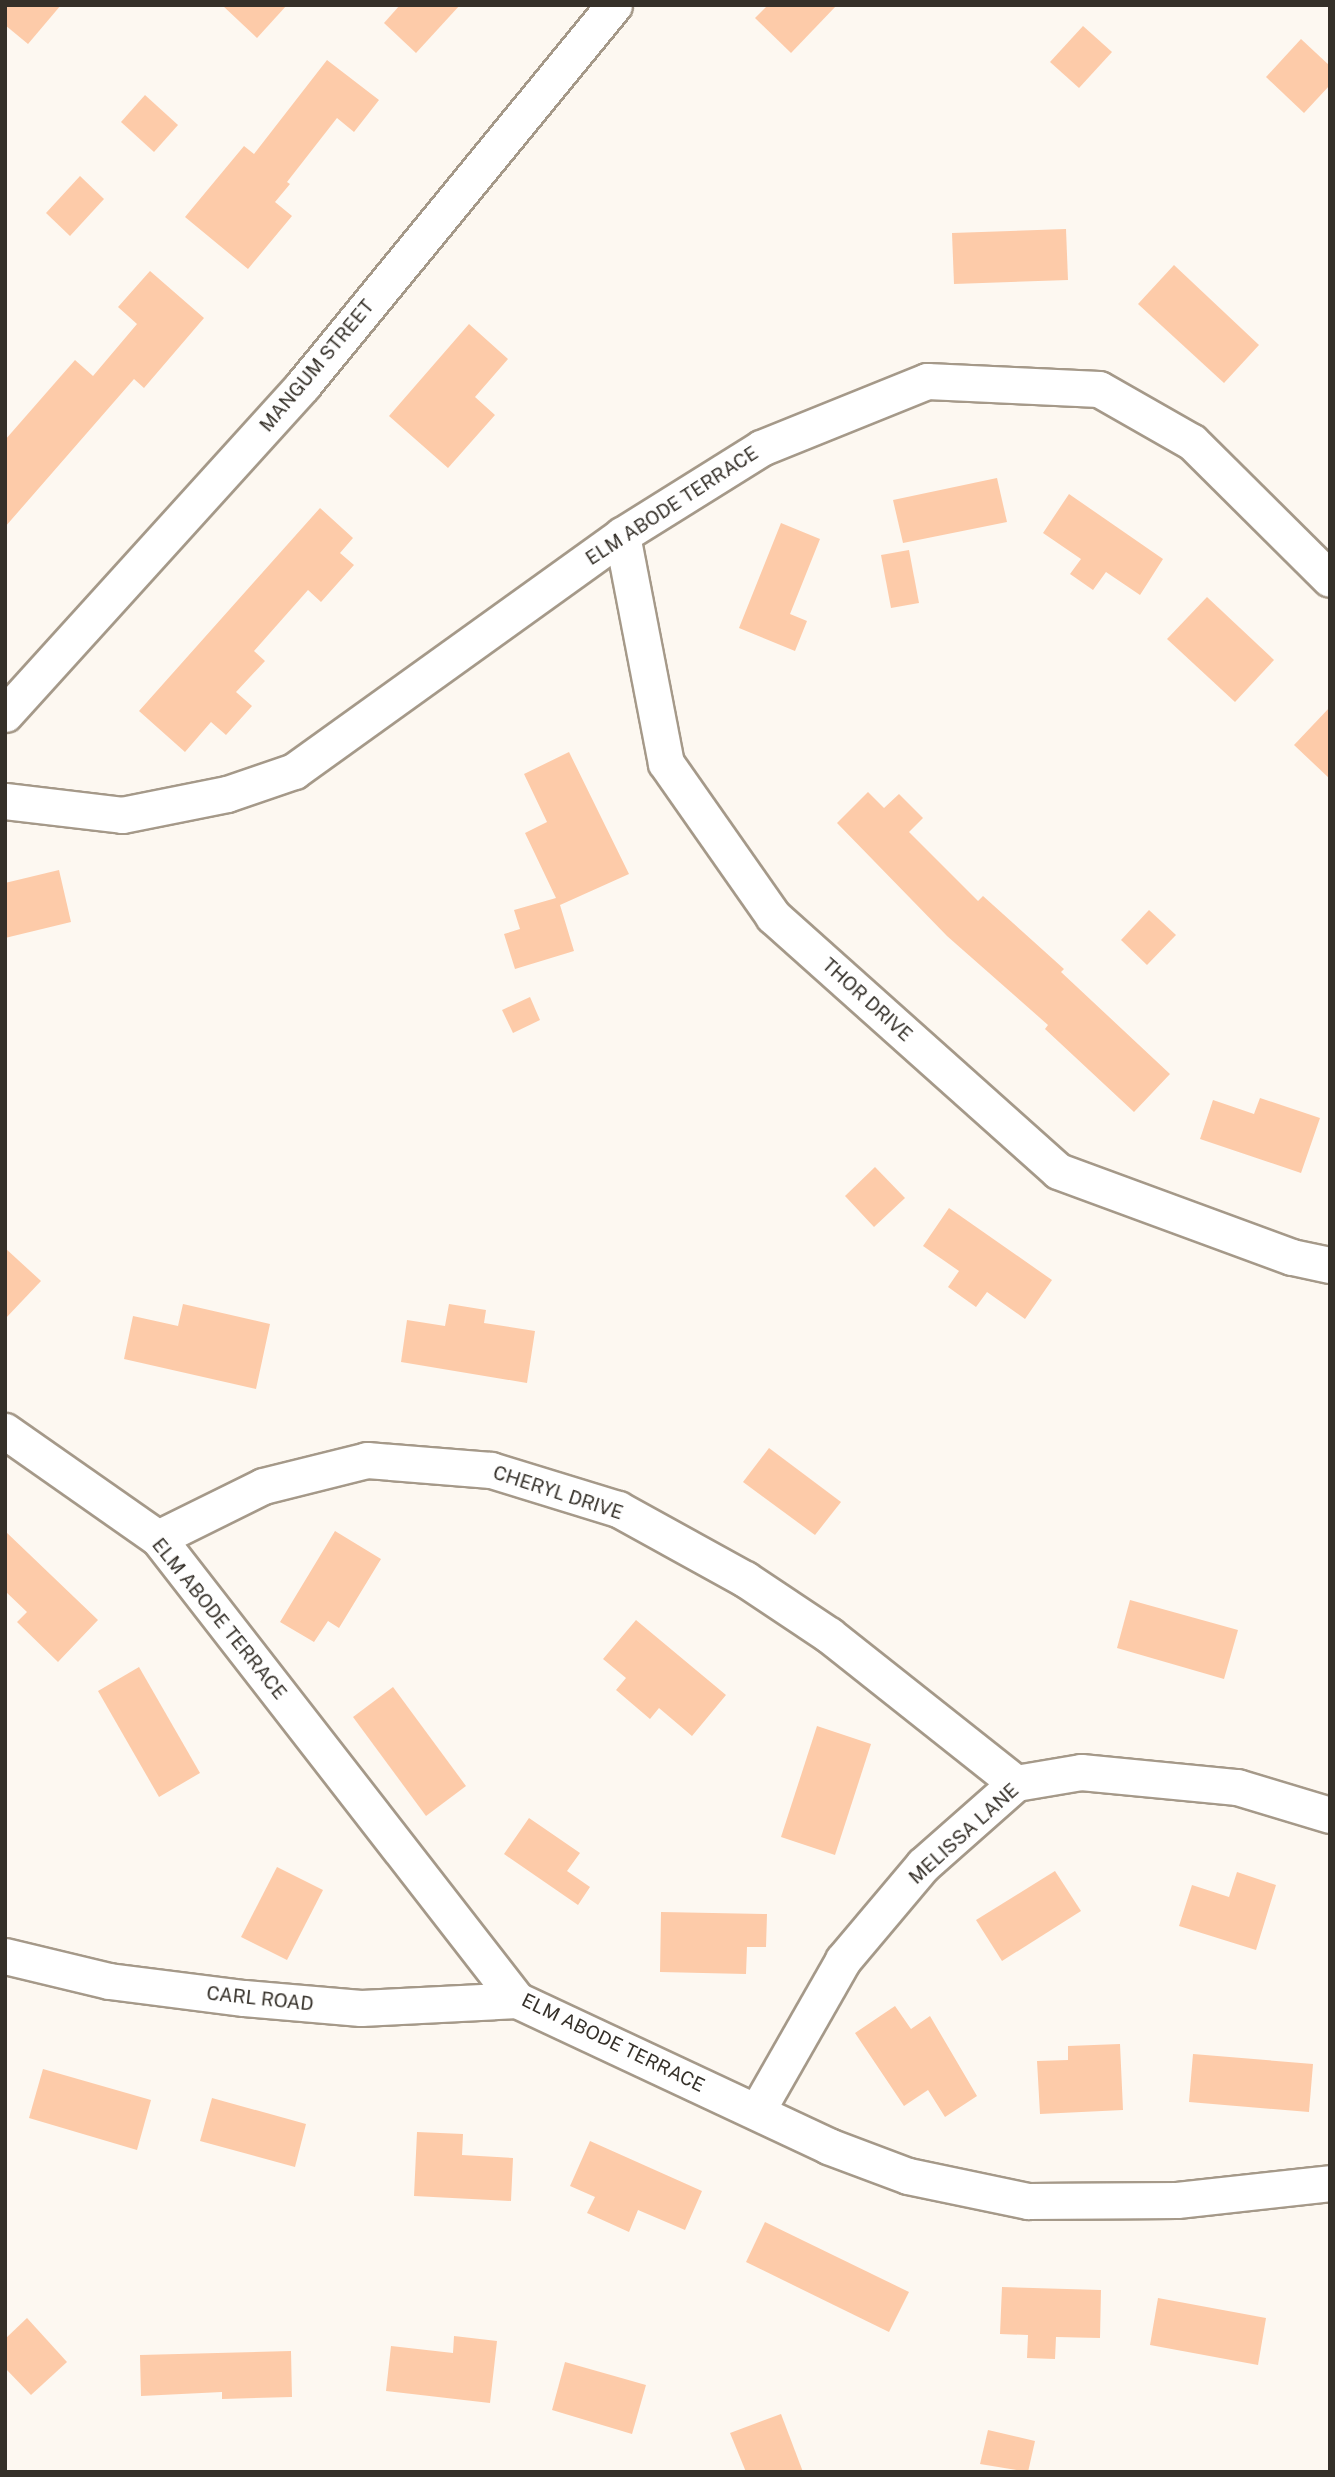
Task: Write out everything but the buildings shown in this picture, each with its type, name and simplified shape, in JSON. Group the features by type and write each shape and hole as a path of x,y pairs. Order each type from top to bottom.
{"street":[{"name":"MANGUM STREET","path":"5,714 303,385 614,5"},
{"name":"ELM ABODE TERRACE","path":"5,801 122,815 227,794 295,771 622,535 761,448 927,381 1099,389 1192,442 1330,579"},
{"name":"THOR DRIVE","path":"622,535 666,764 773,916 1058,1171 1292,1257 1330,1265"},
{"name":"ELM ABODE TERRACE","path":"5,1431 158,1538 517,2000 828,2146 908,2176 1028,2201 1177,2200 1330,2183"},
{"name":"CHERYL DRIVE","path":"158,1538 263,1486 367,1460 491,1470 618,1509 746,1579 829,1635 1016,1783"},
{"name":"MELISSA LANE","path":"757,2111 843,1960 923,1865 1016,1783 1082,1772 1224,1786 1330,1815"},
{"name":"CARL ROAD","path":"5,1956 109,1981 244,1998 361,2008 517,2000"}]}
